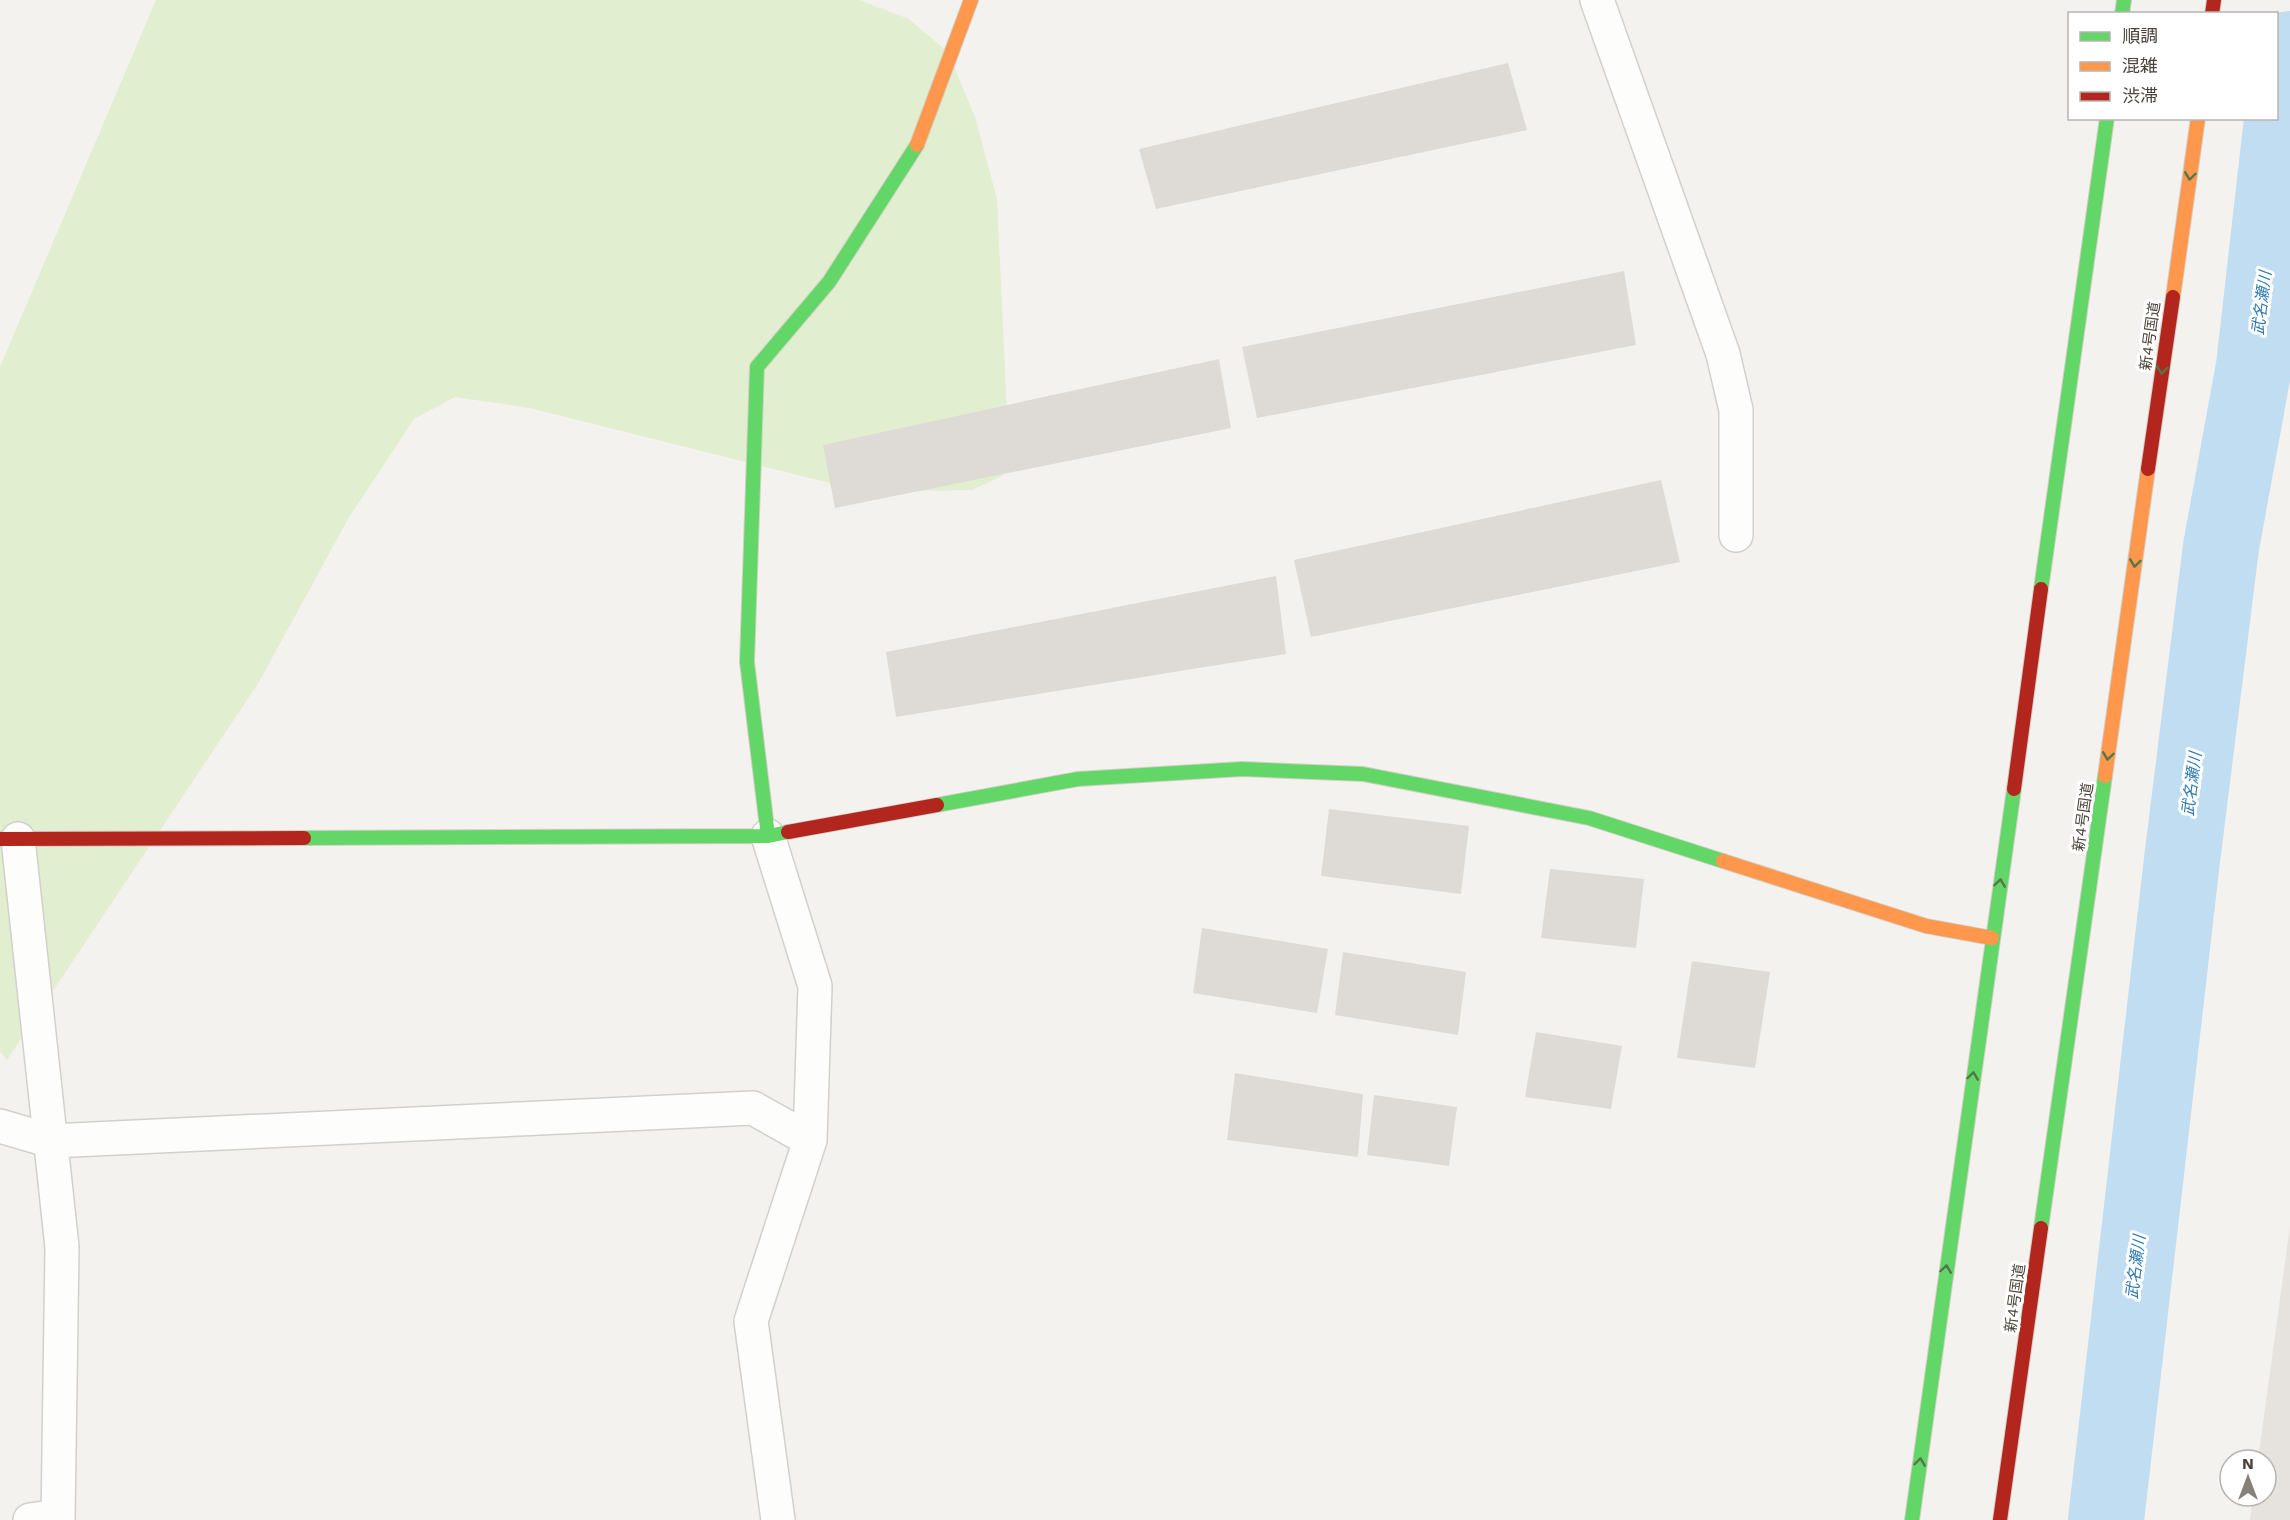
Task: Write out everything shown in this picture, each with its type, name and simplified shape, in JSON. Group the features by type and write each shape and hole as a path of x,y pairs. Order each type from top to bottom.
{"main road":[{"path":"768,836 747,662 757,367 829,282 921,139 971,0"},
{"path":"1912,1520 2107,120"},
{"name":"新4号国道","path":"2000,1520 2198,120"},
{"path":"9,839 768,836 1078,779 1242,769 1363,774 1589,818 1926,926 1992,938"}],"street":[{"path":"1597,0 1724,354 1736,410 1736,535"},
{"path":"768,836 815,986 810,1140 751,1321 778,1520"},
{"path":"9,839 51,1141 62,1247 48,1519"},
{"path":"0,1125 51,1141 753,1108 810,1140"}],"shaded area":[{"path":"2290,1226 2290,1520 2250,1520 2252,1508 2278,1508 2278,1448 2260,1448"}],"green space":[{"path":"156,0 859,0 909,19 948,52 975,117 997,199 1008,436 1002,476 972,490 866,492 530,408 455,397 414,419 348,519 259,682 7,1060 0,1051 0,367"}],"building":[{"path":"1508,63 1527,130 1156,209 1139,149"},
{"path":"1624,271 1636,345 1257,418 1242,347"},
{"path":"1219,359 1231,428 835,508 823,445"},
{"path":"1661,480 1680,562 1311,637 1294,560"},
{"path":"1276,576 1286,654 896,717 886,652"},
{"path":"1329,809 1469,826 1461,894 1321,876"},
{"path":"1550,869 1644,879 1636,948 1541,938"},
{"path":"1202,928 1328,949 1317,1013 1193,993"},
{"path":"1343,952 1466,972 1458,1035 1335,1015"},
{"path":"1692,961 1770,972 1755,1068 1677,1058"},
{"path":"1536,1032 1622,1046 1611,1109 1525,1097"},
{"path":"1235,1073 1363,1094 1358,1157 1227,1140"},
{"path":"1374,1095 1457,1107 1449,1166 1367,1155"}],"waterway":[{"name":"武名瀬川","path":"2106,1520 2182,860 2221,547 2254,366 2290,49"}],"traffic: fast":[{"path":"2122,12 2124,0"},
{"path":"2041,589 2107,120"},
{"path":"768,836 747,662 757,367 829,282 917,145"},
{"path":"937,805 1078,779 1242,769 1363,774 1589,818 1723,861"},
{"path":"2041,1228 2105,776"},
{"path":"1912,1520 2014,789"},
{"path":"304,838 768,836 788,832"}],"traffic: slow":[{"path":"917,145 971,0"},
{"path":"2173,297 2198,120"},
{"path":"2105,776 2148,469"},
{"path":"1723,861 1926,926 1992,938"}],"traffic: jam":[{"path":"2212,12 2214,0"},
{"path":"2148,469 2173,297"},
{"path":"2014,789 2041,589"},
{"path":"788,832 937,805"},
{"path":"0,839 304,838"},
{"path":"2000,1520 2041,1228"}]}
